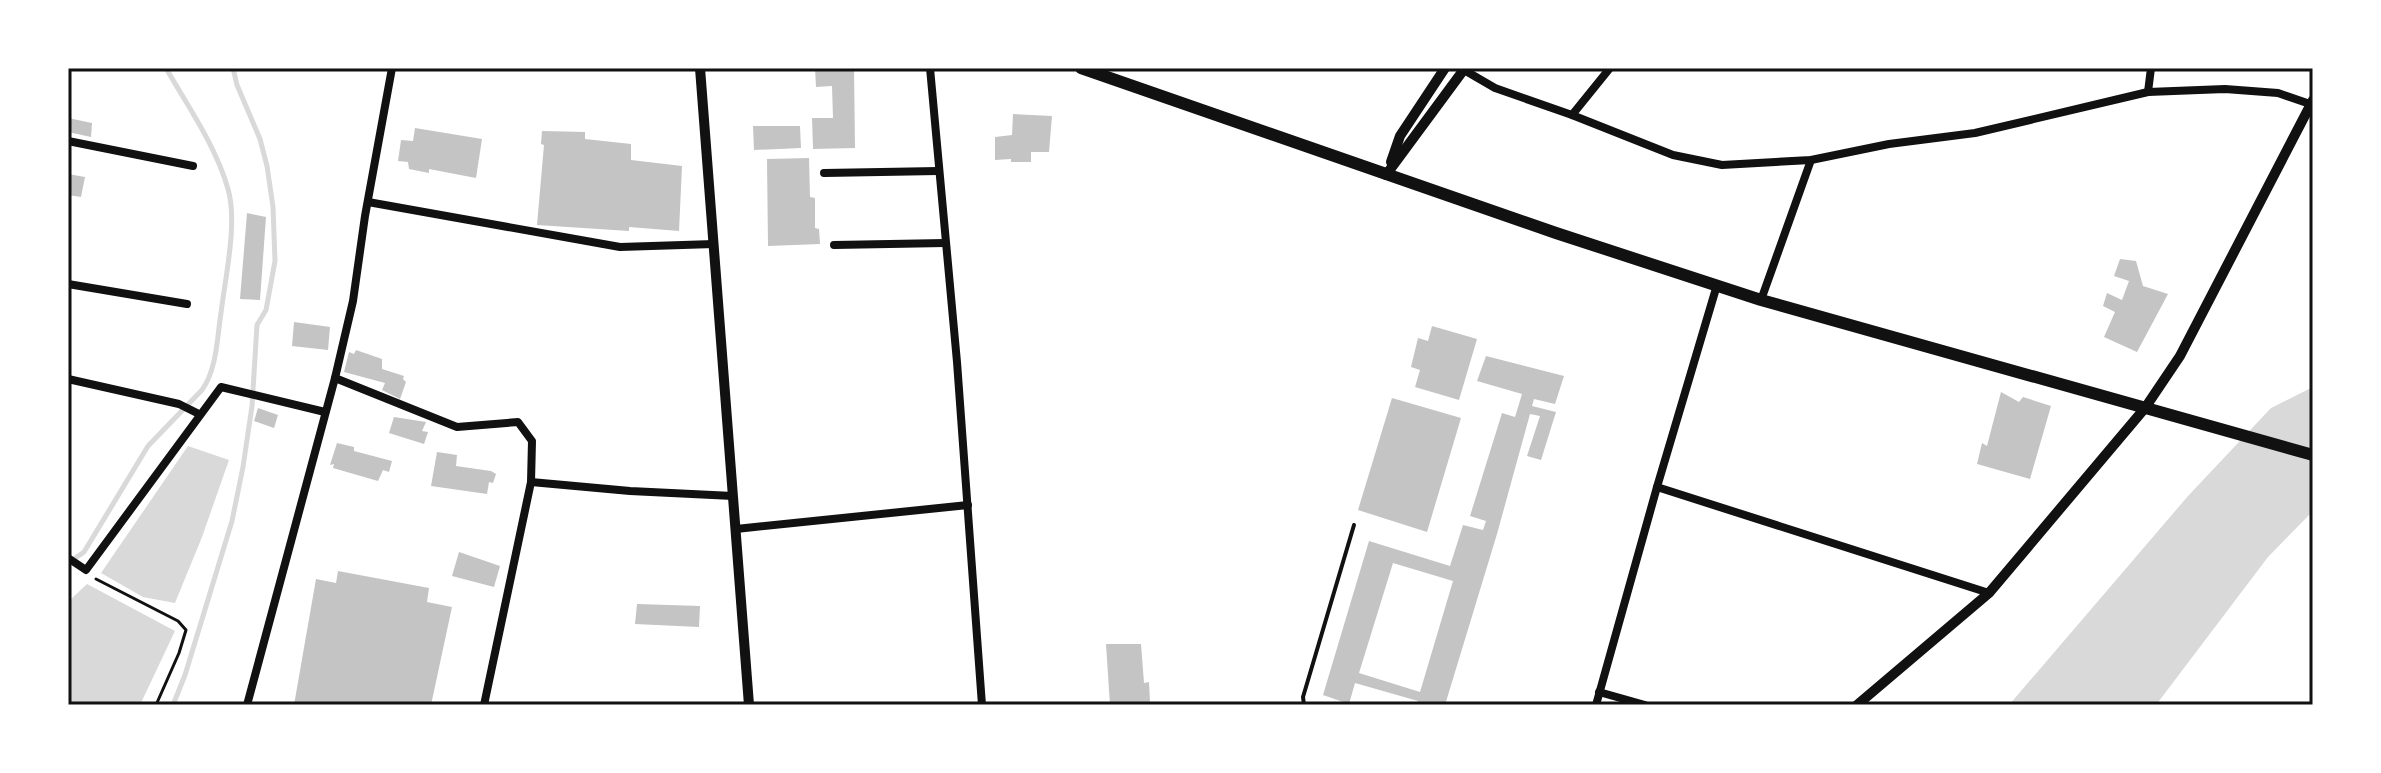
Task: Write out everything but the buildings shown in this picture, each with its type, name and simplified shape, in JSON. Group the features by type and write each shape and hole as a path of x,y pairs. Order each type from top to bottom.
{"main road":[{"path":"1081,68 1386,175 1761,300 2313,455"}],"street":[{"path":"247,705 353,301 392,68"},
{"path":"700,68 749,705"},
{"path":"930,68 982,705"},
{"path":"1386,175 1400,136 1445,68"},
{"path":"1572,115 1610,68"},
{"path":"2148,92 2151,68"},
{"path":"1386,175 1464,69 1495,88 1673,155 1722,165 1811,160 1889,144 1975,133 2148,92 2225,89 2278,93 2312,102 2180,356 2145,408 1989,593 1857,705"},
{"path":"68,141 193,166"},
{"path":"1761,300 1811,160"},
{"path":"824,173 938,171"},
{"path":"368,202 620,247 714,244"},
{"path":"834,245 945,243"},
{"path":"68,284 187,304"},
{"path":"1596,705 1717,285"},
{"path":"335,378 457,427 518,422 532,441 531,482 484,705"},
{"path":"68,379 179,404 199,414"},
{"path":"68,558 86,570 221,387 325,412"},
{"path":"531,482 733,496"},
{"path":"1657,487 1989,593"},
{"path":"736,529 968,505"},
{"path":"1599,692 1645,705"}],"lane":[{"path":"1304,705 1303,697 1354,525"}],"path":[{"path":"86,570 93,578 178,621 186,630 156,705"}],"shaded area":[{"path":"2313,387 2313,511 2268,557 2156,705 2009,705 2188,496 2271,408"},
{"path":"188,446 229,460 175,603 143,597 101,573"},
{"path":"87,584 175,631 140,705 68,705 68,602"}],"waterway":[{"path":"71,561 84,552 148,446 202,390 211,373 216,353 230,251 231,203 216,157 166,68"},
{"path":"173,705 232,521 252,406 257,325 266,310 275,261 273,207 267,166 233,68"}]}
